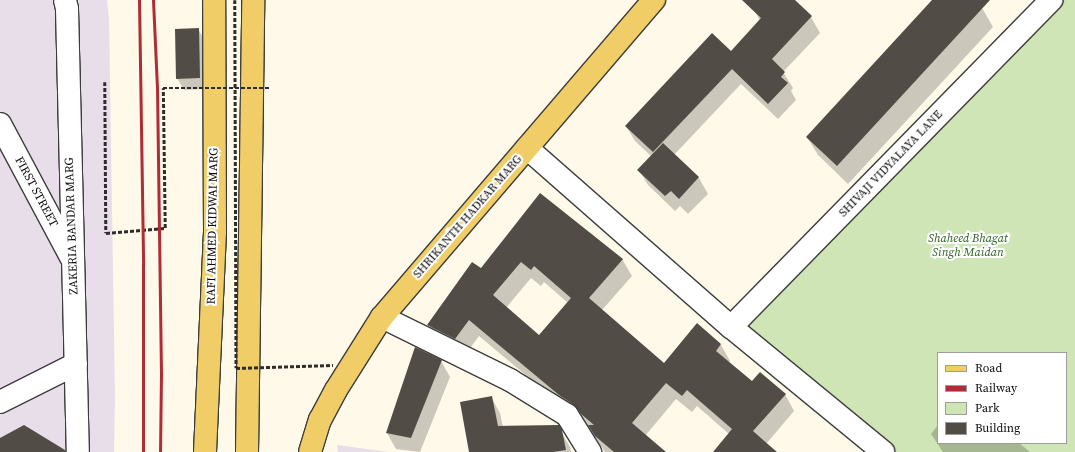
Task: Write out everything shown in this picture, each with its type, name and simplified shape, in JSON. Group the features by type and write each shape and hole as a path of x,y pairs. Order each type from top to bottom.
{"main road":[{"name":"RAFI AHMED KIDWAI MARG","path":"205,452 215,232 214,0"},
{"path":"247,452 253,0"},
{"name":"SHRIKANTH HADKAR MARG","path":"310,452 320,420 336,390 382,317 654,0"}],"street":[{"name":"ZAKERIA BANDAR MARG","path":"65,0 67,9 78,452"},
{"name":"SHIVAJI VIDYALAYA LANE","path":"731,327 1051,0"},
{"name":"FIRST STREET","path":"0,124 73,261"},
{"path":"527,148 731,327 883,452"},
{"path":"382,317 510,380 567,415 590,452"},
{"path":"0,402 76,364"}],"path":[{"path":"235,0 236,368 333,365"},
{"path":"105,82 106,233 165,228 163,88 269,88"}],"shaded area":[{"path":"0,0 107,0 109,19 115,398 114,452 0,452"},
{"path":"337,445 389,452 338,452"}],"green space":[{"name":"Shaheed Bhagat Singh Maidan","path":"1057,0 1075,0 1075,452 883,452 737,327"}],"building":[{"path":"742,0 795,0 812,16 772,59 785,72 781,77 788,83 768,104 732,69 653,152 625,126 712,33 731,51 761,18"},
{"path":"932,0 990,0 837,166 806,137"},
{"path":"199,28 200,78 176,79 175,29"},
{"path":"663,143 699,177 679,199 671,191 665,196 637,170"},
{"path":"540,193 623,259 589,298 664,363 697,323 721,344 716,351 752,381 760,372 786,394 753,431 777,452 713,452 732,429 687,390 682,396 666,383 632,423 666,452 614,452 595,436 588,425 594,425 581,414 574,405 559,395 469,320 455,339 427,325 472,262 481,268","holes":["521,262 531,270 534,266 571,298 539,335 493,295"]},
{"path":"415,347 442,360 411,438 386,433"},
{"path":"492,396 498,426 559,425 562,430 566,450 553,452 469,452 460,402"},
{"path":"24,425 66,452 0,452 0,438"}],"railway":[{"path":"139,0 143,264 143,452"},
{"path":"153,0 157,87 161,373 160,452"}]}
